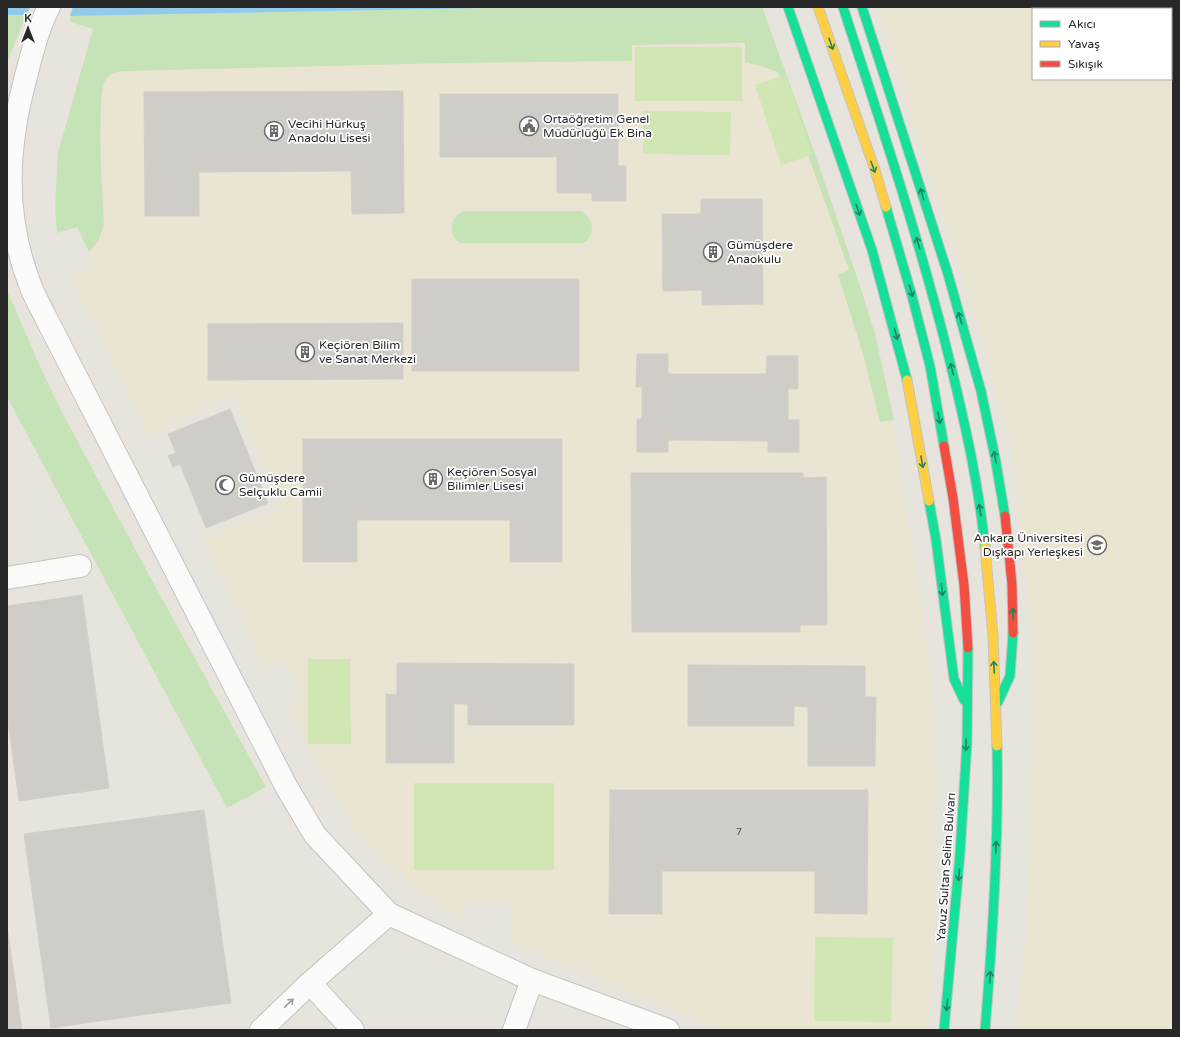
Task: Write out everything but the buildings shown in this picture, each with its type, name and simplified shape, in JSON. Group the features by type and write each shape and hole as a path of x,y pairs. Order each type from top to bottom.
{"main road":[{"path":"788,7 872,250 907,380 936,540 954,680 967,706"},
{"name":"Yavuz Sultan Selim Bulvarı","path":"818,7 875,170 892,224 930,366 953,498 964,585 968,654 966,742 960,854 944,1030"},
{"path":"843,7 881,124 929,281 960,401 973,466 987,557 996,706 998,808 992,947 985,1030"},
{"path":"862,7 911,155 949,279 981,391 996,457 1012,576 1013,639 1010,676 996,706"}],"street":[{"path":"47,11 32,54 18,107 12,139 10,195 13,226 21,260 29,284 287,788 316,835 389,914 532,980 668,1030"},
{"path":"7,578 80,566"},
{"path":"260,1030 310,983 389,914"},
{"path":"514,1030 532,980"},
{"path":"310,983 353,1030"}],"shaded area":[{"path":"531,7 762,7 813,148 863,295 875,334 894,420 897,451 924,616 933,702 937,764 936,895 928,1030 716,1030 655,1002 511,942 512,902 466,903 465,919 440,905 398,875 375,853 354,827 330,787 287,706 303,698 284,659 266,668 202,538 280,509 234,395 149,436 90,313 68,275 92,267 89,252 77,227 57,233 55,207 58,153 87,46"},
{"name":"Ankara Üniversitesi Dışkapı Yerleşkesi","path":"876,7 1173,7 1173,1030 1014,1030 1028,926 1032,640 1012,449 967,288"}],"green space":[{"path":"531,7 762,7 813,148 863,295 875,334 894,420 880,422 863,354 838,274 849,270 779,73 745,62 745,43 632,45 632,61 450,63 125,71 114,73 106,79 101,100 100,126 104,223 102,231 97,242 89,252 77,227 57,233 55,207 58,153 93,29 70,22 71,16"},
{"path":"7,15 26,16 7,62"},
{"path":"635,47 742,47 742,101 635,101"},
{"path":"786,75 812,155 781,165 755,85"},
{"path":"643,111 731,112 730,155 643,154"},
{"path":"464,211 580,211 585,213 591,222 592,232 587,240 582,243 461,243 454,236 452,227 456,217"},
{"path":"7,290 42,371 64,416 155,586 266,787 227,808 7,397"},
{"path":"308,659 350,659 351,744 308,744"},
{"path":"414,783 554,783 554,870 414,870"},
{"path":"815,937 893,938 891,1022 814,1021"}],"water":[{"path":"7,7 531,7 71,16 7,15"}],"pier":[{"path":"30,7 73,7 70,16 26,16"}],"traffic: fast":[{"path":"788,7 872,250 907,380"},
{"path":"843,7 934,300 974,470 985,547"},
{"path":"862,7 947,271 981,391 995,457 1005,516"},
{"path":"886,207 912,296 930,366 944,446"},
{"path":"929,501 936,540 954,679 964,700"},
{"path":"998,702 1010,676 1013,633"},
{"path":"944,1030 960,854 967,742 968,648"},
{"path":"985,1030 995,888 997,746"}],"traffic: slow":[{"path":"818,7 875,170 886,207"},
{"path":"907,380 929,501"},
{"path":"985,547 993,636 997,746"}],"traffic: jam":[{"path":"944,446 953,498 964,585 968,648"},
{"path":"1005,516 1012,584 1013,633"}],"place":[{"name":"Ortaöğretim Genel Müdürlüğü Ek Bina","path":"529,126"},
{"name":"Vecihi Hürkuş Anadolu Lisesi","path":"274,131"},
{"name":"Gümüşdere Anaokulu","path":"713,252"},
{"name":"Keçiören Bilim ve Sanat Merkezi","path":"305,352"},
{"name":"Keçiören Sosyal Bilimler Lisesi","path":"433,479"},
{"name":"Gümüşdere Selçuklu Camii","path":"225,485"},
{"name":"Ankara Üniversitesi Dışkapı Yerleşkesi","path":"1097,545"}]}
